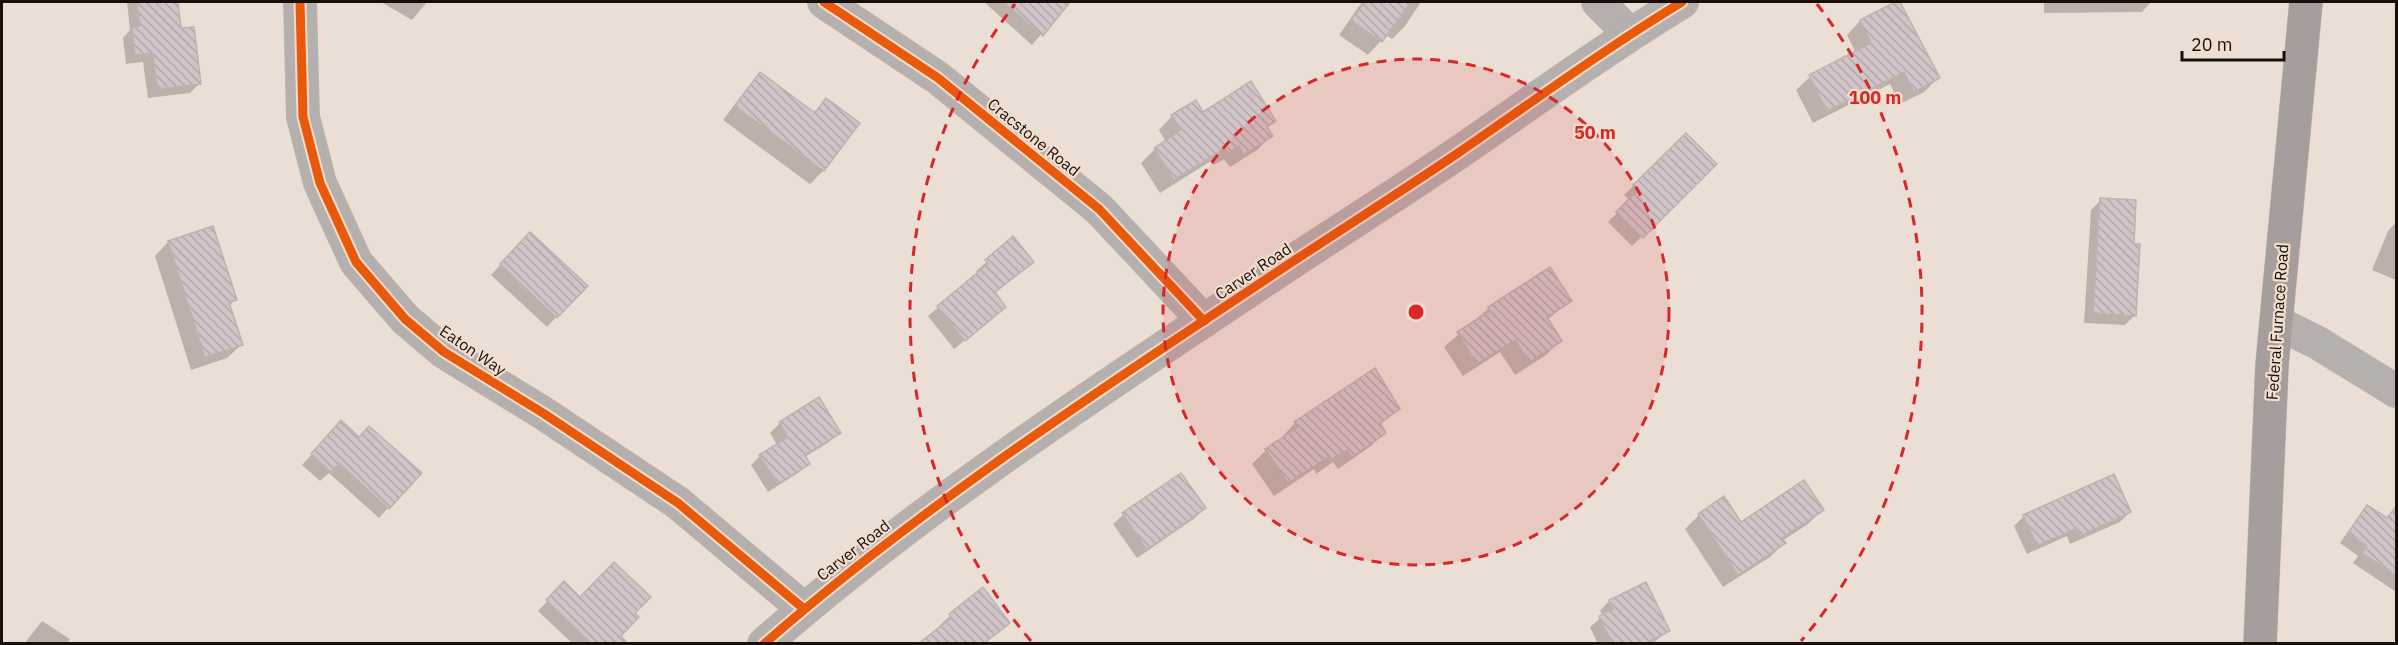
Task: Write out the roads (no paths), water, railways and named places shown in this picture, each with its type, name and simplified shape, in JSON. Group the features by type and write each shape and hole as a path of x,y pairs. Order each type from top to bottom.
{"main road":[{"name":"Federal Furnace Road","path":"2260,644 2272,365 2306,2"}],"street":[{"name":"Eaton Way","path":"300,2 303,117 320,183 356,262 405,319 444,352 543,413 678,503 804,609"},
{"name":"Cracstone Road","path":"824,2 938,78 1099,209 1204,321"},
{"path":"1598,2 1630,34"},
{"name":"Carver Road","path":"764,644 804,609 922,515 1204,321 1630,34 1682,2"},
{"path":"2276,321 2318,343 2397,391"}]}
